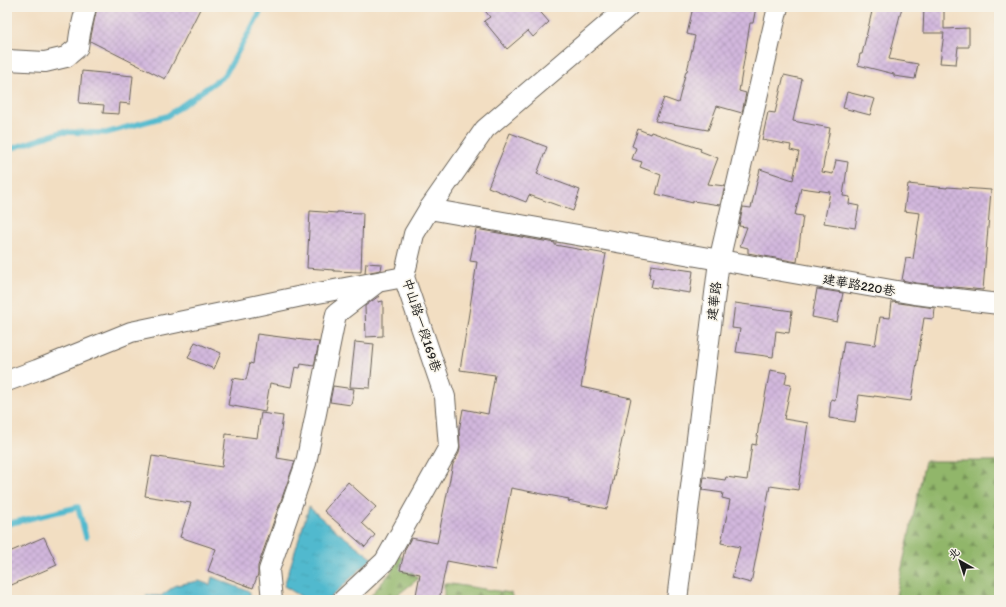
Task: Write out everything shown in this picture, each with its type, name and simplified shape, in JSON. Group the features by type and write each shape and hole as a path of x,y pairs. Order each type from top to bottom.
{"street":[{"path":"7,60 46,62 66,57 78,47 86,7"},
{"name":"中山路一段169巷","path":"343,600 385,561 448,447 445,397 404,277 414,234 429,209 485,129 628,7"},
{"name":"建華路","path":"677,600 719,261 778,7"},
{"name":"建華路220巷","path":"429,209 914,294 999,304"},
{"path":"7,381 131,332 302,296 404,277"},
{"path":"272,600 269,570 306,462 336,314 378,282"}],"green space":[{"path":"925,461 999,461 999,600 895,600"},
{"path":"399,554 418,579 391,600 367,600 391,572"},
{"path":"444,583 511,593 513,600 444,600"}],"water":[{"path":"309,507 330,526 372,558 328,600 307,600 284,586"},
{"path":"212,577 250,592 250,600 148,600 146,595 161,596 176,585 199,581 210,585"}],"building":[{"path":"97,7 201,7 165,79 90,41"},
{"path":"482,7 536,7 549,22 533,37 528,31 507,49 484,21 490,17"},
{"path":"693,7 756,7 753,23 750,23 739,91 746,93 742,113 717,106 708,130 655,121 664,98 678,103 695,36 687,34"},
{"path":"873,7 902,7 889,59 918,64 915,79 894,76 894,74 858,65"},
{"path":"924,7 944,7 944,29 969,28 969,47 958,47 956,64 940,63 944,33 923,33"},
{"path":"82,71 133,76 130,104 120,103 119,114 103,113 104,105 79,103"},
{"path":"784,75 802,79 793,121 830,128 822,172 833,174 836,160 848,162 843,196 850,197 849,204 859,206 855,228 824,223 830,192 801,188 795,215 803,216 797,262 748,253 748,248 740,246 747,227 739,226 743,207 751,208 760,169 793,180 799,152 790,150 791,145 762,140 768,112 775,113"},
{"path":"847,92 875,99 870,115 843,108"},
{"path":"638,129 701,149 700,151 718,158 708,184 725,186 720,205 693,201 693,203 656,194 661,175 640,167 642,162 632,159 636,148 632,146"},
{"path":"510,133 547,147 537,174 580,190 573,211 529,195 526,202 488,187"},
{"path":"908,184 991,190 983,290 916,283 902,280 906,258 913,259 920,213 904,211"},
{"path":"310,211 363,213 361,272 307,268"},
{"path":"476,229 606,254 581,387 631,398 607,509 568,501 569,499 511,488 495,570 447,561 439,600 415,600 420,574 400,570 405,549 411,538 437,543 453,464 459,453 459,431 463,409 488,414 495,375 460,370 477,262 470,261"},
{"path":"366,263 382,264 381,270 365,273"},
{"path":"651,265 693,271 690,293 651,287 653,279 649,278"},
{"path":"817,289 843,293 837,322 812,317"},
{"path":"379,296 378,302 383,301 383,336 366,337 365,306"},
{"path":"892,302 935,308 934,319 924,318 911,401 859,395 855,422 829,418 831,399 835,400 844,341 875,345 880,317 890,318"},
{"path":"735,303 792,311 789,333 776,331 773,357 736,352 740,329 732,328"},
{"path":"257,334 319,342 314,366 301,364 300,368 295,367 291,387 270,383 265,412 228,405 233,378 246,380 250,363 253,364"},
{"path":"195,342 221,353 214,369 188,358"},
{"path":"355,342 374,344 370,388 350,387"},
{"path":"770,370 787,373 785,384 791,385 784,419 808,423 798,490 770,486 751,583 732,578 740,547 721,543 730,500 722,498 723,493 702,490 704,477 725,480 726,477 747,480 752,444 756,445"},
{"path":"333,386 354,389 351,405 330,402"},
{"path":"261,413 283,416 277,458 295,461 258,566 258,574 253,588 208,571 216,549 180,537 191,503 145,496 152,456 222,467 226,434 257,438"},
{"path":"348,482 376,507 362,523 375,535 365,547 324,511"},
{"path":"44,537 57,565 7,587 7,553"}],"waterway":[{"path":"7,150 61,132 106,133 167,116 225,75 263,7"},
{"path":"7,524 78,507 86,537"}]}
